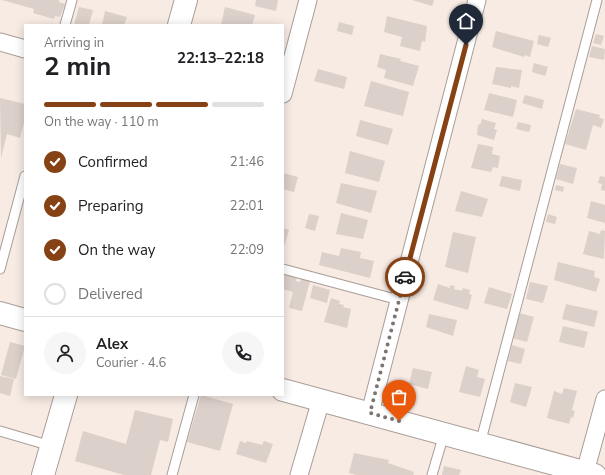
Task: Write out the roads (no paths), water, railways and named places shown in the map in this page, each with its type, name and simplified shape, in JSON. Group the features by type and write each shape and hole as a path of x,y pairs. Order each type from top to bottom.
{"main road":[{"path":"180,24 186,0"},
{"path":"0,313 24,320"},
{"path":"284,390 480,444 561,470 590,474"},
{"path":"43,475 66,396"}],"street":[{"path":"284,90 308,0"},
{"path":"370,413 477,0"},
{"path":"0,42 24,49"},
{"path":"590,474 605,399"},
{"path":"299,475 321,400"}],"lane":[{"path":"65,24 72,0"},
{"path":"480,444 597,0"},
{"path":"0,269 24,180"},
{"path":"284,269 399,300"},
{"path":"172,475 194,396"},
{"path":"0,431 51,446"},
{"path":"432,475 444,434"}]}
